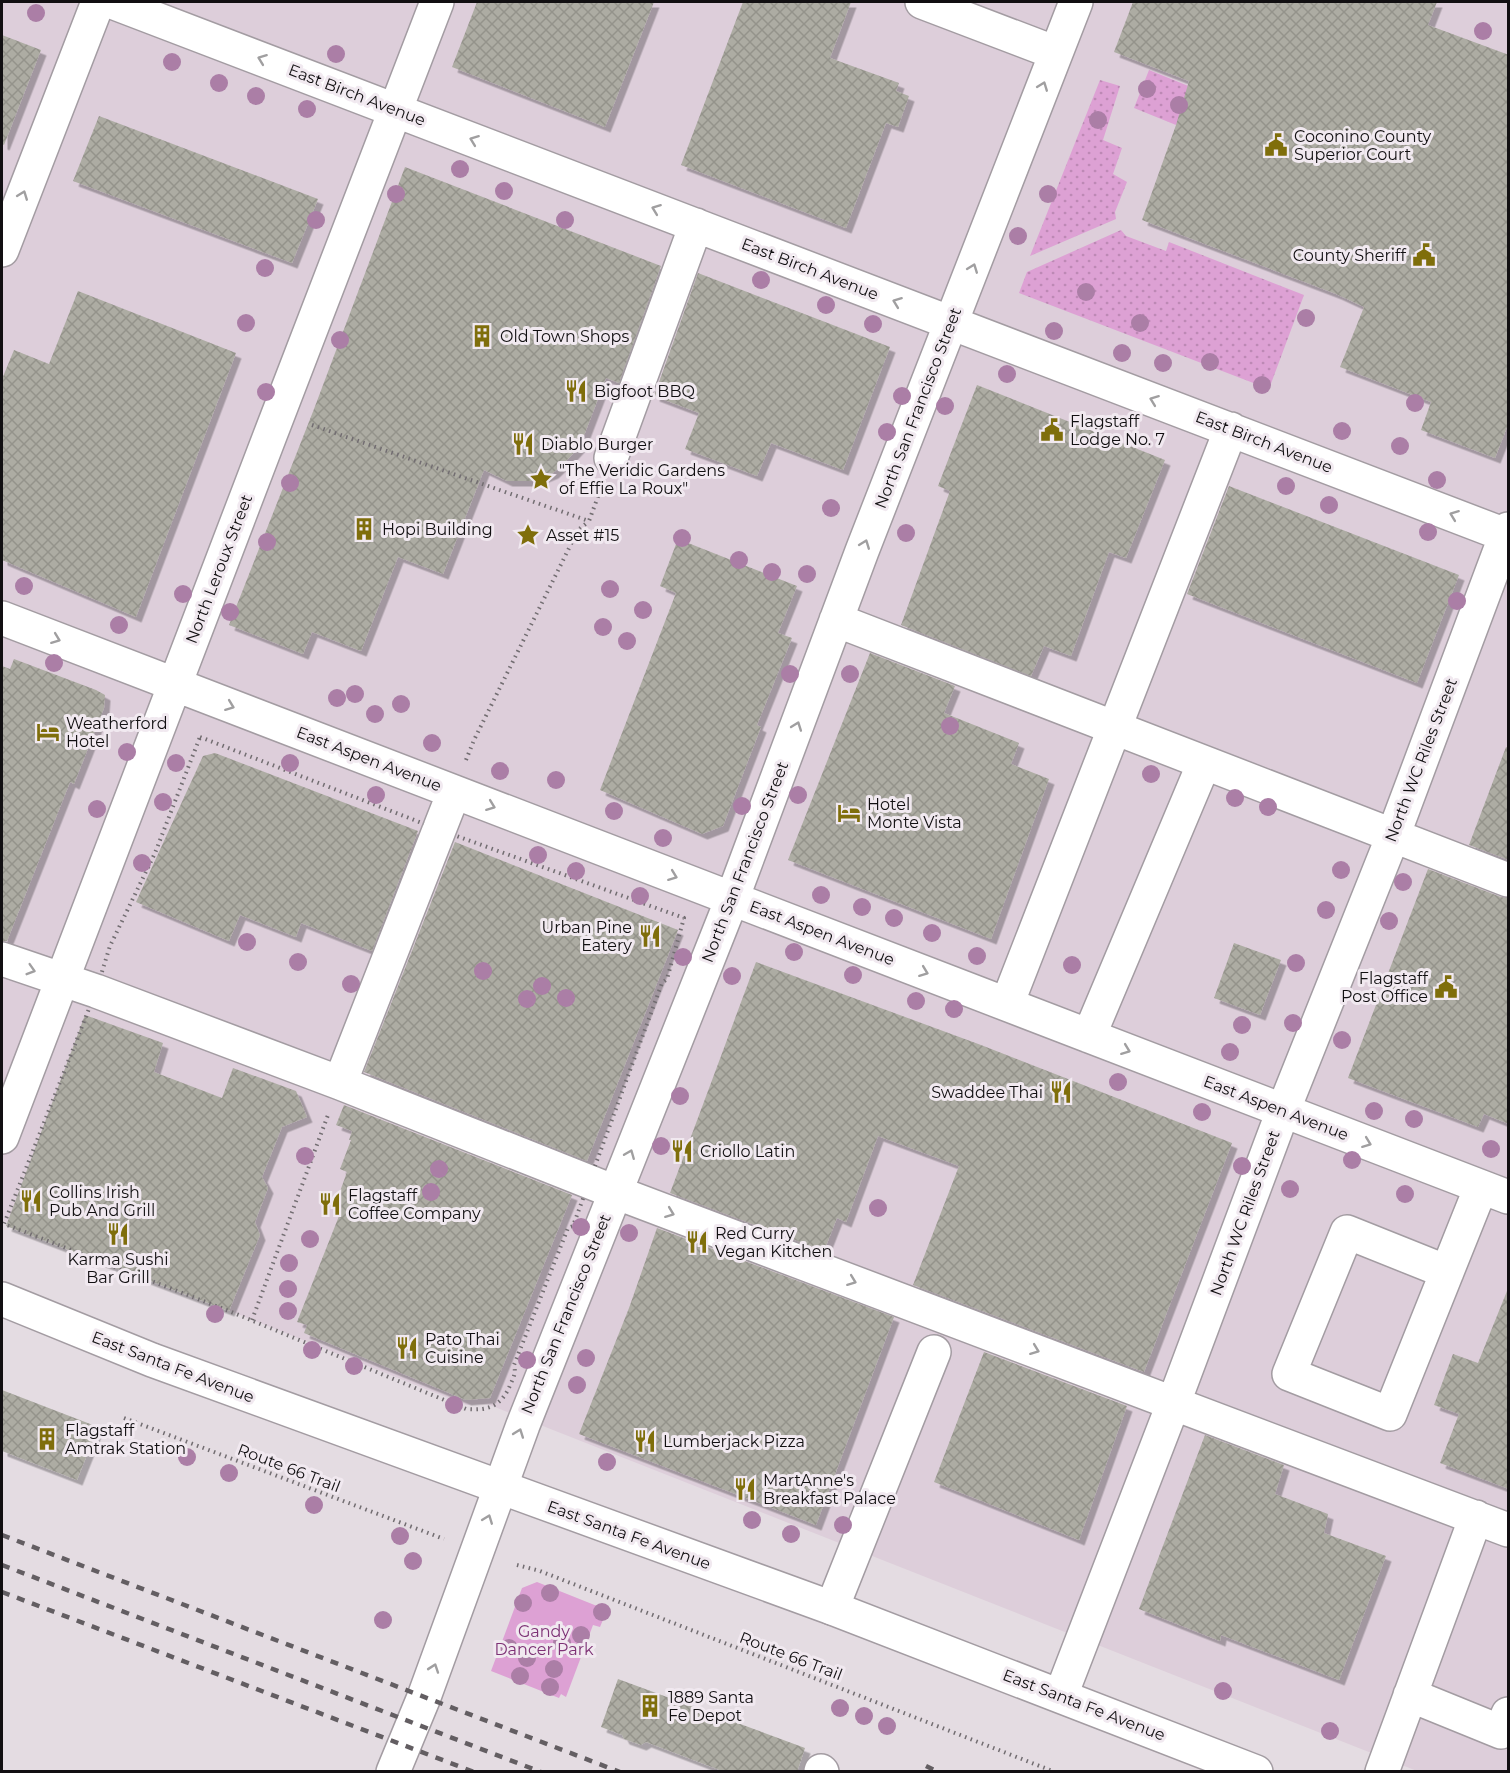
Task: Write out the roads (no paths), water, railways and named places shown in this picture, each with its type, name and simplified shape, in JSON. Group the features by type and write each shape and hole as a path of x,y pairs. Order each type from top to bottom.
{"street":[{"path":"2,250 98,2"},
{"name":"East Birch Avenue","path":"112,2 1508,534"},
{"name":"North Leroux Street","path":"2,1137 437,2"},
{"path":"922,2 1056,53"},
{"name":"North San Francisco Street","path":"393,1772 414,1722 523,1425 732,899 836,620 1076,2"},
{"path":"611,458 696,225"},
{"path":"1007,1004 1231,429"},
{"name":"North WC Riles Street","path":"1061,1695 1283,1111 1393,836 1508,534"},
{"name":"East Aspen Avenue","path":"2,618 1495,1192"},
{"path":"836,620 1509,880"},
{"path":"1089,1036 1204,763"},
{"path":"340,1083 454,792"},
{"path":"2,959 62,979 340,1083 615,1192 1509,1530"},
{"path":"1447,1272 1347,1232 1289,1374 1390,1414 1447,1272 1495,1192"},
{"name":"East Santa Fe Avenue","path":"2,1299 152,1360 832,1608 1256,1772"},
{"path":"832,1608 934,1352"},
{"path":"1382,1772 1476,1517"},
{"path":"1410,1695 1501,1732 1509,1714"}],"railway":[{"path":"2,1535 620,1772"},
{"path":"2,1565 541,1772"},
{"path":"2,1592 474,1772"},
{"path":"926,1766 938,1772"}],"place":[{"name":"Coconino County Superior Court","path":"1276,145"},
{"name":"County Sheriff","path":"1424,255"},
{"name":"Old Town Shops","path":"482,336"},
{"name":"Bigfoot BBQ","path":"576,391"},
{"name":"Flagstaff Lodge No. 7","path":"1052,430"},
{"name":"Diablo Burger","path":"523,444"},
{"name":"\"The Veridic Gardens of Effie La Roux\"","path":"541,479"},
{"name":"Hopi Building","path":"364,529"},
{"name":"Asset #15","path":"528,535"},
{"name":"Weatherford Hotel","path":"48,732"},
{"name":"Hotel Monte Vista","path":"849,813"},
{"name":"Urban Pine Eatery","path":"650,936"},
{"name":"Flagstaff Post Office","path":"1446,987"},
{"name":"Swaddee Thai","path":"1061,1092"},
{"name":"Criollo Latin","path":"682,1151"},
{"name":"Collins Irish Pub And Grill","path":"31,1201"},
{"name":"Flagstaff Coffee Company","path":"330,1204"},
{"name":"Karma Sushi Bar Grill","path":"118,1234"},
{"name":"Red Curry Vegan Kitchen","path":"697,1242"},
{"name":"Pato Thai Cuisine","path":"407,1348"},
{"name":"Flagstaff Amtrak Station","path":"47,1439"},
{"name":"Lumberjack Pizza","path":"645,1441"},
{"name":"MartAnne's Breakfast Palace","path":"745,1489"},
{"name":"1889 Santa Fe Depot","path":"650,1706"}],"park label":[{"name":"Gandy Dancer Park","path":"544,1640"}]}
